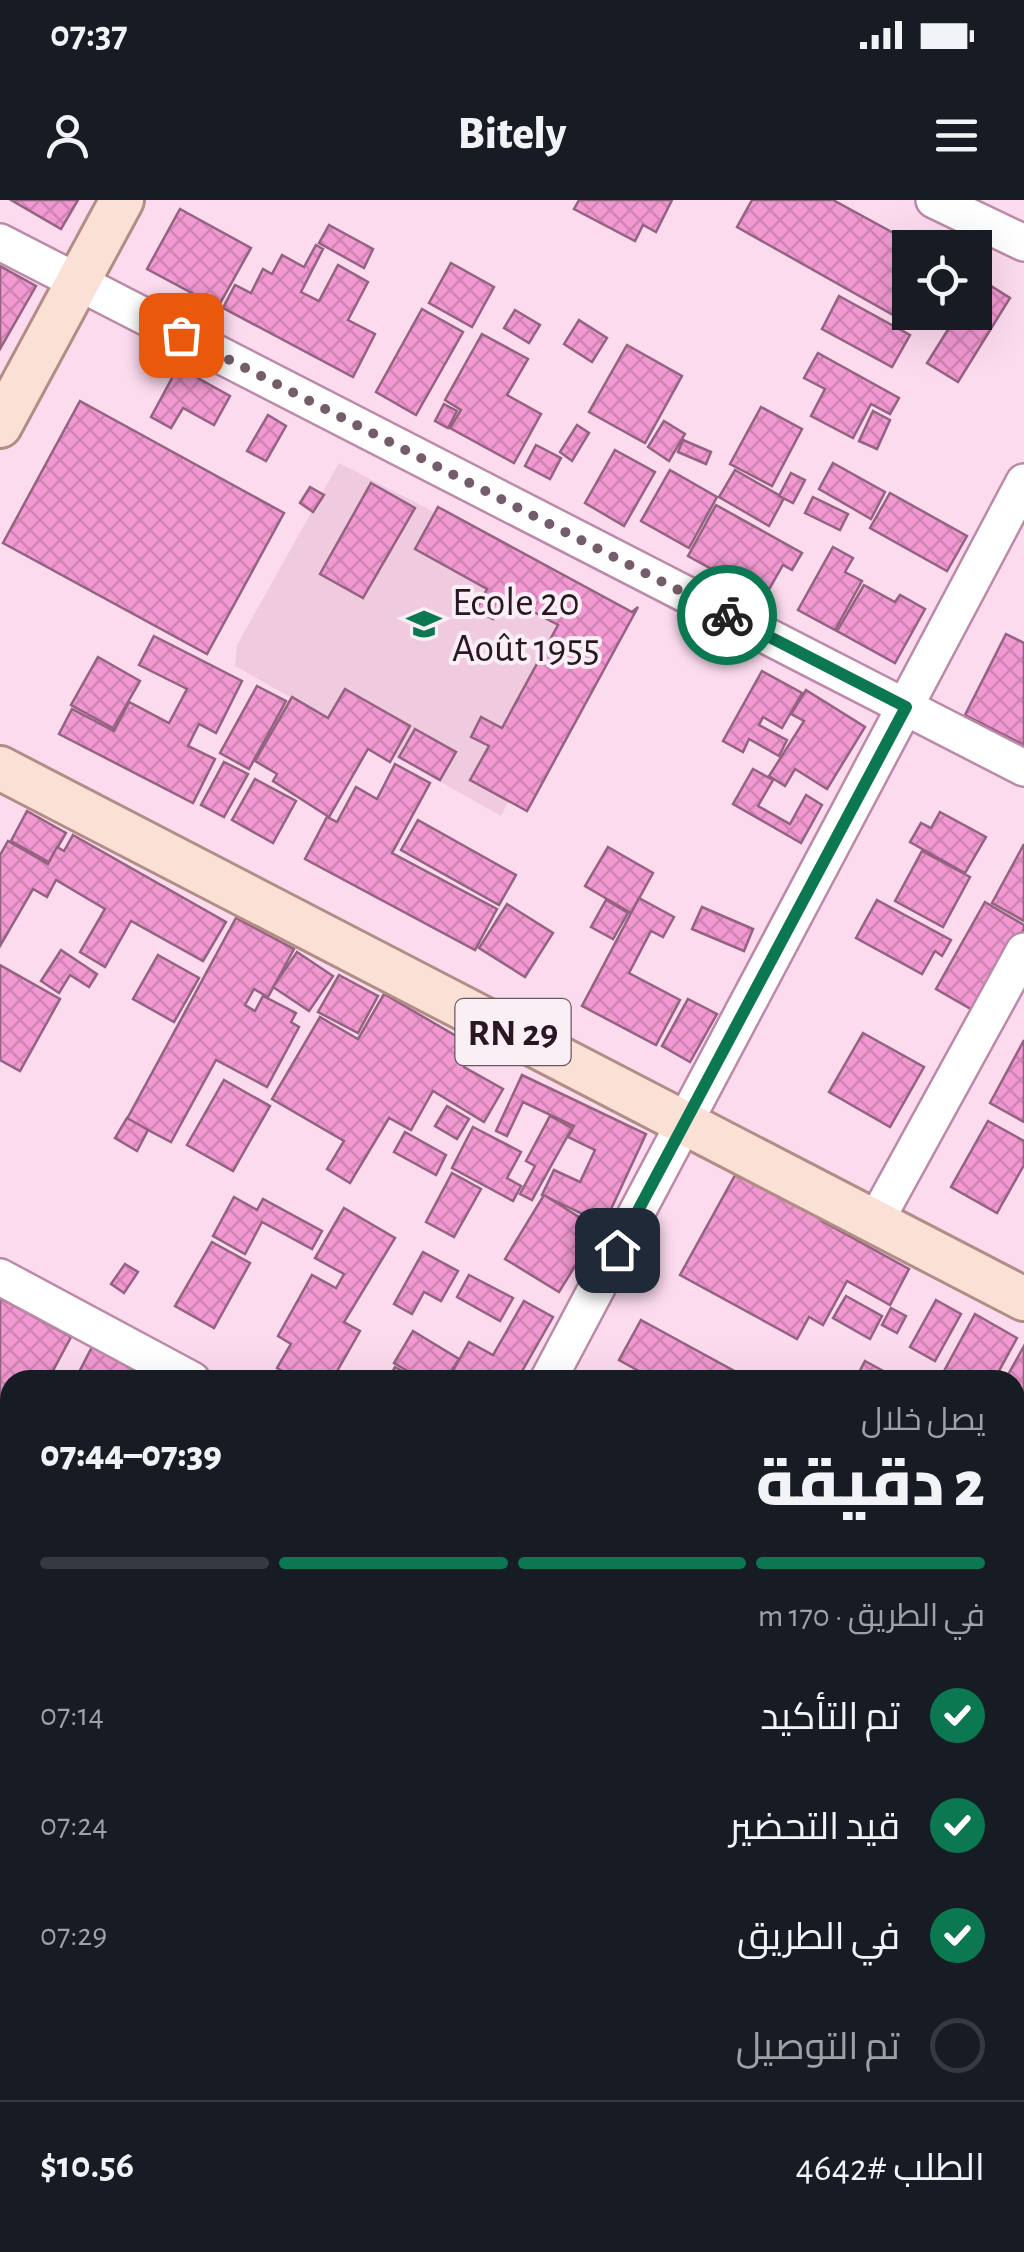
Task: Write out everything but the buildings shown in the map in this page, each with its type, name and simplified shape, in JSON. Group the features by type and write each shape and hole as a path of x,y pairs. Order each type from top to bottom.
{"main road":[{"path":"0,426 122,200"},
{"name":"RN 29","path":"0,768 1024,1299"}],"street":[{"path":"934,200 1024,243"},
{"path":"0,242 1024,768"},
{"path":"553,1370 1024,482"},
{"path":"875,1222 1024,951"},
{"path":"0,1277 173,1370"}],"shaded area":[{"name":"Ecole 20 Août 1955","path":"339,463 609,602 501,816 235,666 237,645"}],"way so far":[{"path":"181,335 727,615"}],"place":[{"name":"Ecole 20 Août 1955","path":"424,624"}],"route":[{"path":"617,1250 906,707 727,615"}]}
